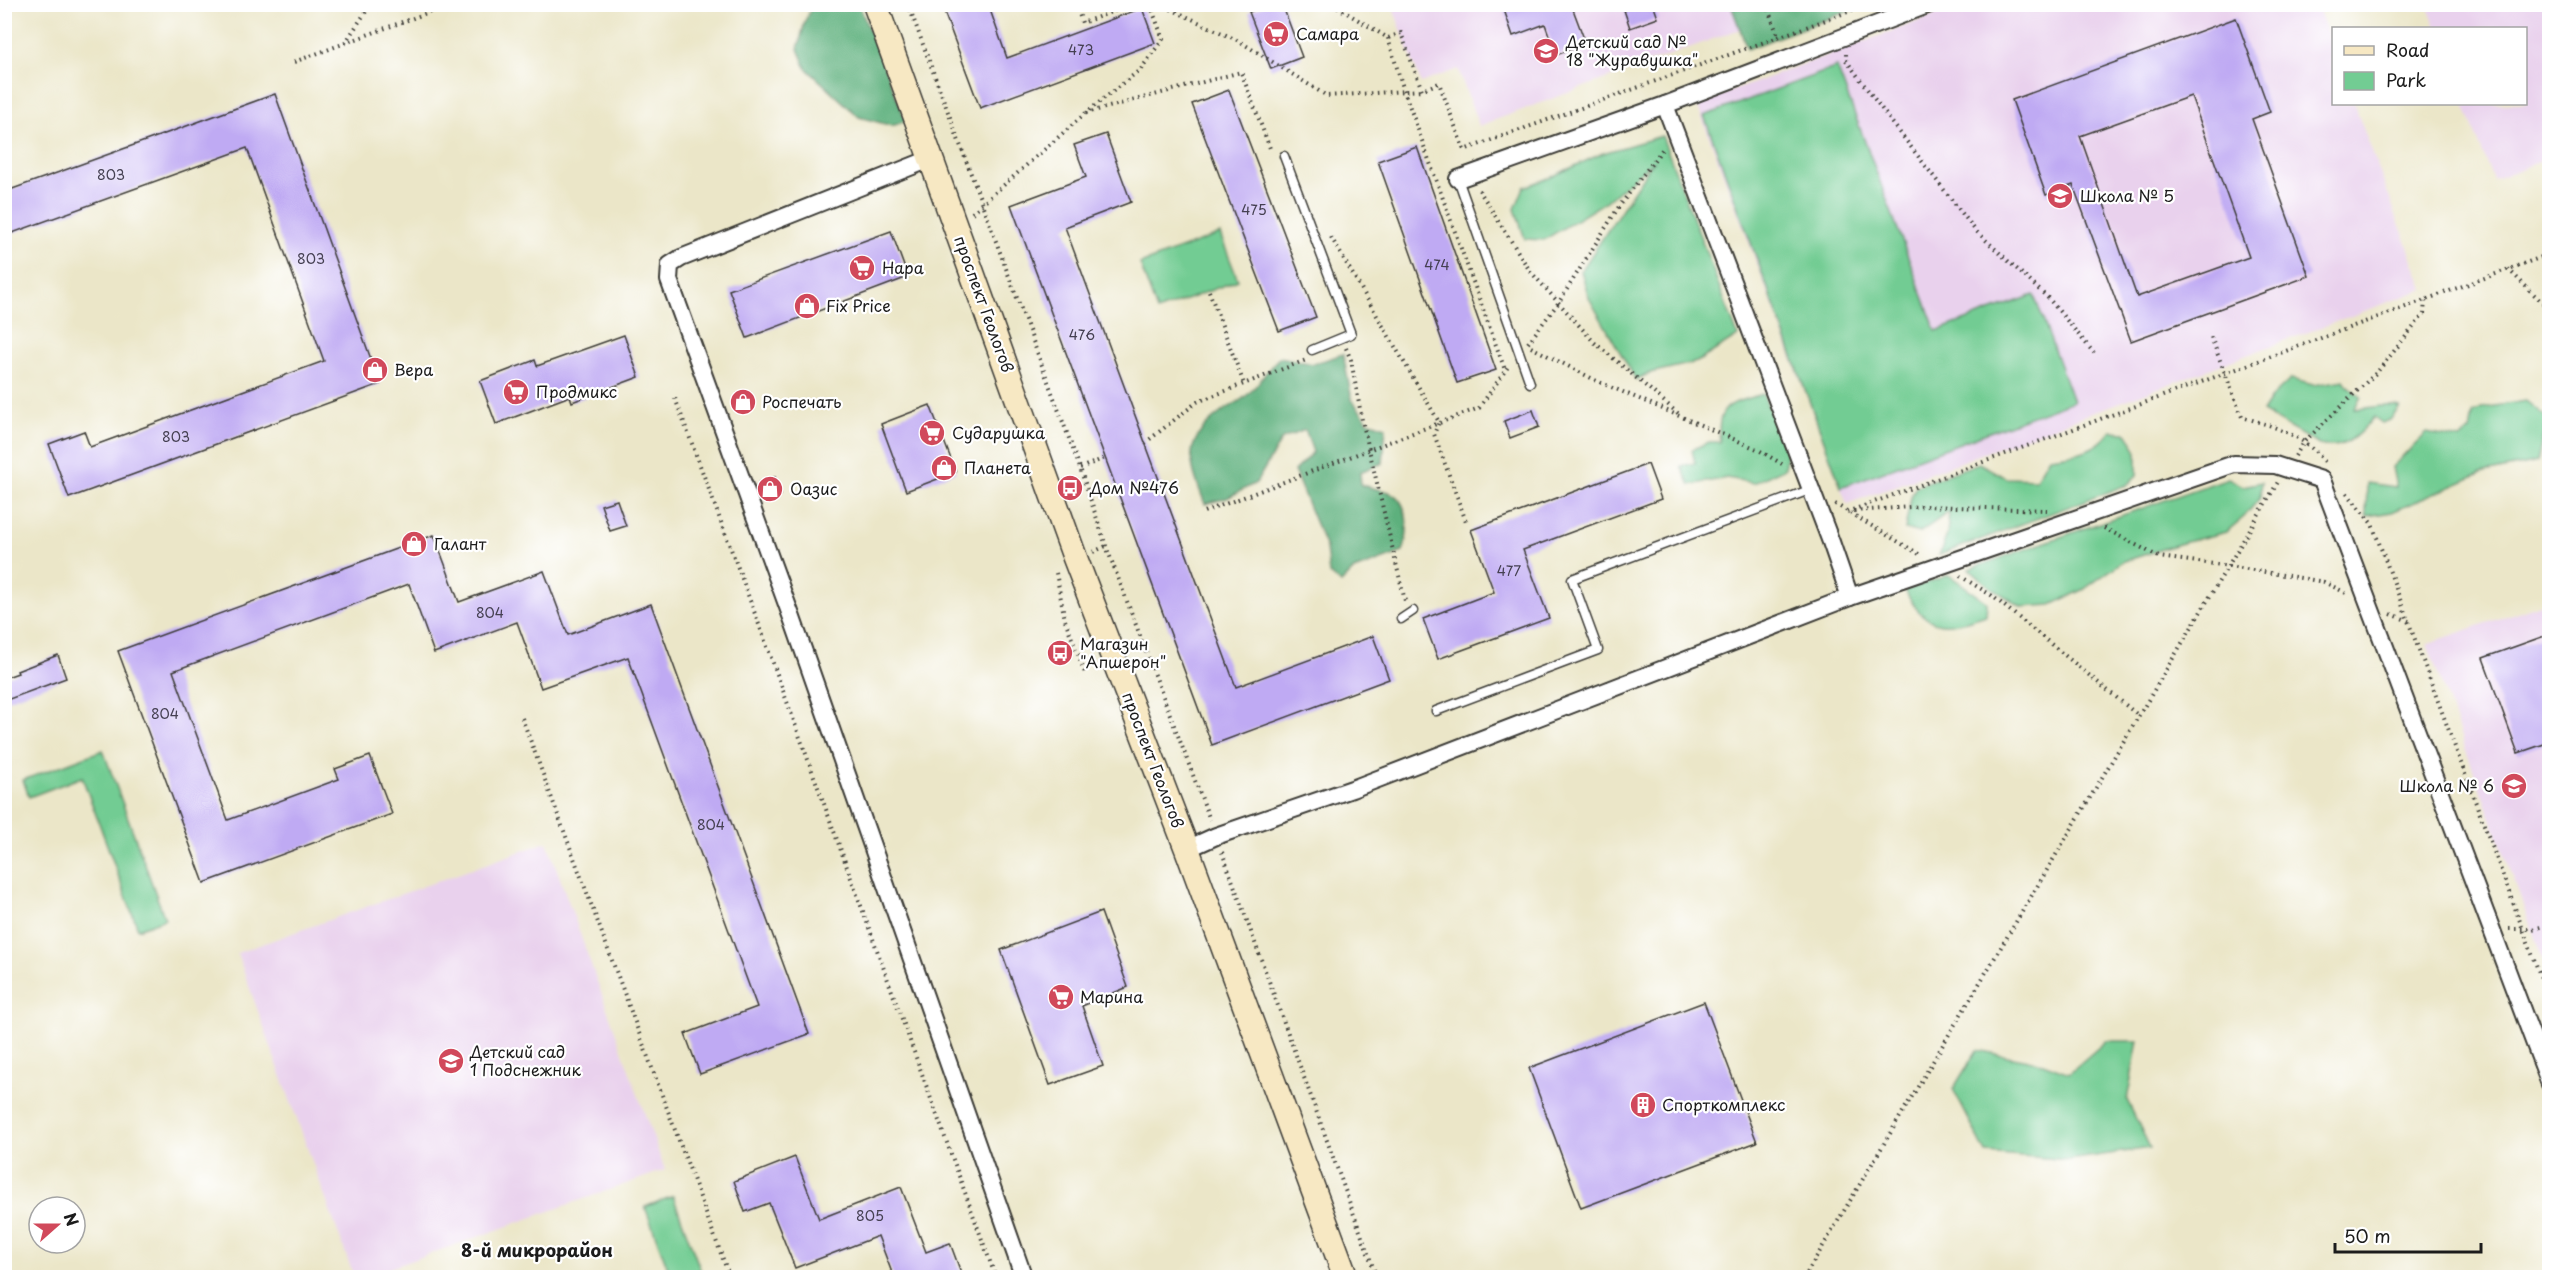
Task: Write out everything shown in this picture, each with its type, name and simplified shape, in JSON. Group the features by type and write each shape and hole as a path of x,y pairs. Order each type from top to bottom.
{"street":[{"name":"проспект Геологов","path":"875,4 1075,558 1187,849 1346,1278"},
{"path":"1463,176 1665,105 1930,4"},
{"path":"1665,105 1812,489 1850,597"},
{"path":"930,159 681,258 670,265 669,279 792,618 1024,1278"},
{"path":"1187,849 1216,836 1352,789 1850,597 2234,464 2275,465 2322,480 2550,1084"}],"lane":[{"path":"1284,156 1351,334 1314,354"},
{"path":"1463,176 1530,383"},
{"path":"1436,711 1598,650 1572,579 1812,489"}],"path":[{"path":"344,43 371,4"},
{"path":"294,62 451,4"},
{"path":"908,4 1377,1278"},
{"path":"1076,4 1082,23 1133,4"},
{"path":"956,228 1086,113 1141,69 1163,39 1150,4"},
{"path":"1160,4 1239,41 1327,96 1422,90 1439,83 1464,150 1870,4"},
{"path":"1332,4 1388,38 1404,91 1505,371"},
{"path":"1766,4 1788,58"},
{"path":"1388,38 1401,33 1422,90"},
{"path":"1836,40 1845,47 1846,60 1884,112 1975,230 2049,299 2094,353"},
{"path":"1086,113 1241,72 1275,160"},
{"path":"1668,142 1618,208 1558,302 1527,345 1596,381 1757,449 1789,468 1812,489 1847,512 1926,558 1943,565 1991,595 2139,716"},
{"path":"1463,176 1530,271 1594,342 1685,419"},
{"path":"1326,228 1438,422 1434,434 1467,524"},
{"path":"1847,512 2550,254"},
{"path":"2508,269 2550,310"},
{"path":"1209,291 1244,384"},
{"path":"1804,1278 2287,469 2305,441 2378,371 2424,314 2425,300"},
{"path":"2211,337 2242,417 2268,424 2305,441 2329,467"},
{"path":"1335,349 1345,345 1351,360 1407,615"},
{"path":"1204,512 1479,408 1519,352"},
{"path":"1145,443 1197,402 1314,354"},
{"path":"675,398 996,1278"},
{"path":"1080,468 1105,458"},
{"path":"2345,489 2372,524 2550,1002"},
{"path":"1847,512 1925,506 2051,510"},
{"path":"2083,517 2160,557 2324,582 2409,621"},
{"path":"522,718 730,1278"}],"shaded area":[{"name":"Детский сад № 18 \"Журавушка\"","path":"1392,5 1731,5 1740,29 1479,126 1458,69 1421,83"},
{"name":"Школа № 5","path":"1962,5 2317,5 2332,45 2332,105 2354,105 2424,289 1847,504 1697,104"},
{"path":"2427,5 2549,5 2549,158 2493,180 2464,105 2527,105 2527,27 2436,27"},
{"name":"Школа № 6","path":"2549,601 2549,976 2427,644"},
{"name":"Детский сад 1 Подснежник","path":"547,842 665,1170 365,1277 354,1277 237,953"}],"green space":[{"path":"1852,4 1854,9 1747,49 1731,5"},
{"path":"813,5 859,5 906,121 892,126 859,117 806,68 798,49 805,21"},
{"path":"1837,67 1936,331 2034,295 2073,401 1841,487 1704,116"},
{"path":"1662,136 1738,336 1697,362 1650,373 1636,380 1589,298 1581,271 1654,160 1607,201 1544,240 1525,239 1515,209 1524,187 1603,153"},
{"path":"1220,234 1238,280 1157,311 1140,264"},
{"path":"1343,354 1352,400 1368,421 1386,427 1383,463 1360,472 1361,485 1396,496 1405,510 1407,528 1403,552 1354,570 1341,583 1329,574 1326,548 1294,471 1313,452 1305,430 1282,439 1256,483 1227,498 1205,504 1195,478 1192,456 1193,445 1198,435 1219,414 1246,396 1280,357 1313,364"},
{"path":"2291,379 2313,385 2344,380 2361,397 2354,409 2400,407 2390,420 2382,423 2374,417 2363,430 2344,444 2319,445 2262,412 2271,398"},
{"path":"1763,394 1786,450 1785,468 1754,483 1727,478 1690,485 1681,466 1695,463 1692,450 1708,442 1720,442 1720,420 1728,407"},
{"path":"2526,401 2547,418 2537,462 2480,474 2392,512 2366,516 2367,483 2396,487 2392,467 2427,433 2460,439 2470,432 2473,414 2483,408"},
{"path":"2111,431 2126,432 2137,452 2137,475 2127,485 1939,555 1947,535 1949,512 1919,533 1905,529 1911,497 1916,486 1979,463 2006,478 2036,479 2049,457 2084,451 2098,444"},
{"path":"2228,478 2243,486 2262,482 2260,498 2244,517 2226,532 2122,562 2083,590 2051,605 2022,607 1990,587 1969,569"},
{"path":"1949,575 1987,602 1986,615 1960,623 1939,624 1921,614 1905,590"},
{"path":"103,750 165,919 138,929 82,777 29,797 23,780"},
{"path":"2106,1041 2138,1041 2127,1100 2150,1148 2069,1160 1986,1153 1953,1089 1977,1050 2043,1063 2069,1073"},
{"path":"673,1196 703,1277 671,1277 645,1207"}],"building":[{"path":"941,4 988,4 1007,58 1142,8 1155,43 980,108"},
{"name":"Самара","path":"1268,4 1282,4 1302,57 1271,69 1249,12"},
{"path":"1502,4 1571,4 1586,44 1556,55 1545,24 1513,36"},
{"path":"1622,4 1653,4 1658,18 1630,28"},
{"path":"2236,18 2270,112 2252,119 2309,276 2131,341 2073,185 2046,195 2012,100","holes":["2191,96 2249,257 2137,297 2080,136"]},
{"path":"1229,90 1316,317 1279,331 1192,104"},
{"path":"275,94 380,384 69,498 49,444 84,431 90,447 324,361 247,148 4,236 4,192"},
{"path":"1106,134 1131,202 1065,227 1236,687 1373,636 1389,679 1212,745 1011,205 1086,177 1074,145"},
{"path":"1417,147 1496,370 1457,383 1378,161"},
{"path":"891,231 908,277 747,338 729,290"},
{"path":"624,335 639,377 572,402 570,396 496,424 480,381 535,360 537,366"},
{"path":"930,405 956,472 906,491 881,424"},
{"path":"1533,410 1539,427 1510,438 1504,421"},
{"path":"1648,464 1661,499 1523,550 1549,618 1438,659 1423,619 1494,592 1471,530"},
{"name":"Оазис","path":"775,477 781,495 766,501 759,482"},
{"path":"617,500 626,526 610,531 601,505"},
{"path":"434,535 459,602 544,571 568,635 651,604 809,1034 700,1074 685,1034 757,1007 628,657 541,688 517,622 434,653 409,584 173,671 228,820 339,779 335,769 370,756 392,814 204,883 118,651"},
{"path":"2550,634 2550,742 2518,753 2483,658"},
{"path":"58,655 66,678 4,701 4,678"},
{"name":"Марина","path":"1101,912 1128,987 1082,1006 1103,1066 1050,1085 1001,950"},
{"name":"Спорткомплекс","path":"1704,1002 1757,1142 1581,1208 1529,1068"},
{"path":"795,1157 819,1219 901,1187 926,1252 950,1243 963,1278 894,1278 878,1236 795,1268 769,1203 745,1212 734,1181"}],"place":[{"name":"Самара","path":"1276,34"},
{"name":"Детский сад № 18 \"Журавушка\"","path":"1546,51"},
{"name":"Школа № 5","path":"2060,196"},
{"name":"Нара","path":"862,268"},
{"name":"Fix Price","path":"807,306"},
{"name":"Вера","path":"375,370"},
{"name":"Продмикс","path":"516,392"},
{"name":"Роспечать","path":"743,402"},
{"name":"Сударушка","path":"932,433"},
{"name":"Планета","path":"944,468"},
{"name":"Дом №476","path":"1070,488"},
{"name":"Оазис","path":"770,489"},
{"name":"Галант","path":"414,544"},
{"name":"Магазин \"Апшерон\"","path":"1060,653"},
{"name":"Школа № 6","path":"2514,786"},
{"name":"Марина","path":"1061,997"},
{"name":"Детский сад 1 Подснежник","path":"451,1061"},
{"name":"Спорткомплекс","path":"1643,1105"}],"district":[{"name":"8-й микрорайон","path":"537,1251"}]}
